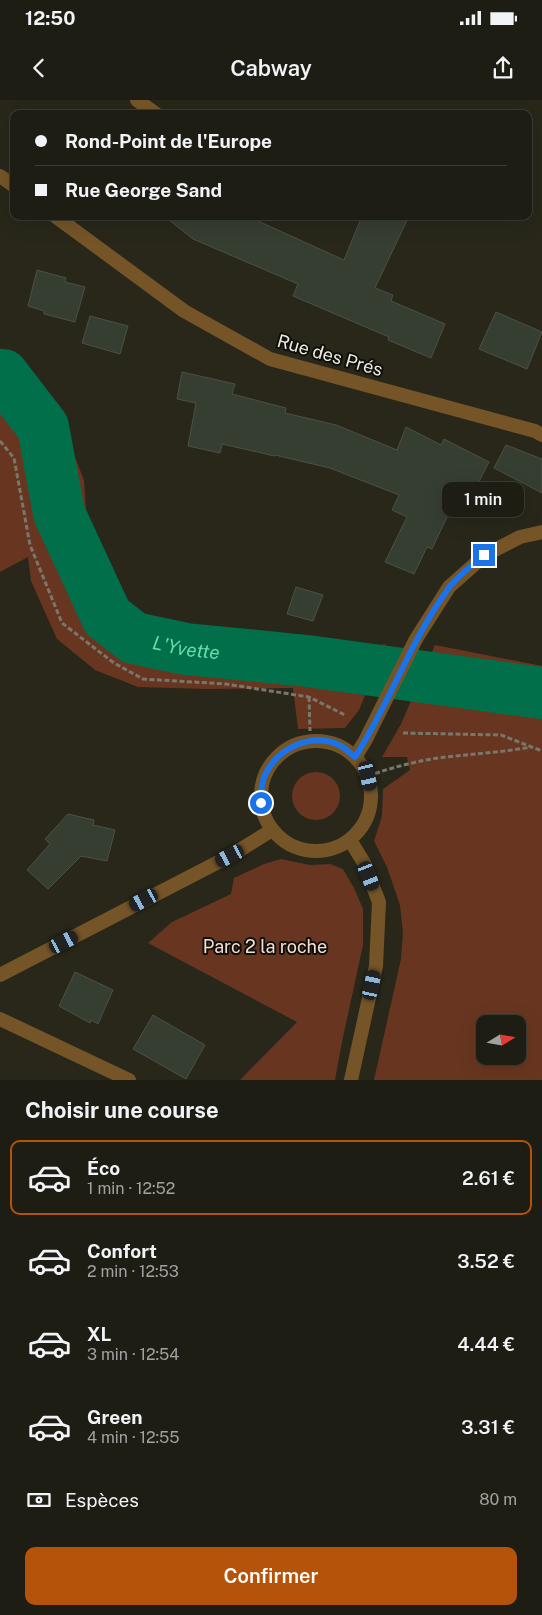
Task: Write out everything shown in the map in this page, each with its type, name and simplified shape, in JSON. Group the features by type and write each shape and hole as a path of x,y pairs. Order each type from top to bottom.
{"street":[{"path":"137,100 151,110"},
{"name":"Rue des Prés","path":"59,220 184,311 270,359 535,431 542,435"},
{"path":"355,757 378,716 416,639 449,587 484,555 520,537 542,532"},
{"path":"310,741 327,742 342,747 355,757 363,766 368,776 372,793 370,811 362,827 350,840 335,848 318,851 293,846 285,842 272,830 265,817 261,803 261,789 265,774 283,752 296,744 310,741"},
{"path":"0,975 230,856 272,830"},
{"path":"350,840 364,863 379,902 376,966 351,1080"},
{"path":"0,1019 129,1080"}],"path":[{"path":"0,441 14,458 30,545 62,623 114,663 143,679 226,684 308,697 345,715"},
{"path":"308,697 310,731"},
{"path":"403,733 501,735 542,751"},
{"path":"368,776 390,768 444,757 500,753 531,748"}],"green space":[{"path":"0,364 5,364 36,387 66,435 84,480 88,540 119,604 148,625 192,637 302,639 358,649 386,644 359,710 345,728 298,729 293,688 206,689 138,687 95,670 57,639 31,581 28,557 0,572"},
{"path":"435,645 542,666 542,1080 374,1080 401,959 403,932 400,905 387,867 374,841 382,816 383,789 410,770 407,757 382,757 401,724"},
{"path":"316,772 325,774 333,779 338,787 340,796 338,805 333,813 325,818 316,820 307,818 299,813 294,805 292,796 294,787 299,779 307,774"},
{"name":"Parc 2 la roche","path":"281,859 310,865 330,864 343,869 363,909 363,945 335,1080 240,1080 297,1022 148,943 172,922 231,894 234,878 264,864"}],"building":[{"path":"169,220 256,220 344,260 360,220 407,220 375,288 393,295 391,301 445,324 431,358 388,340 389,337 293,296 298,284 193,239"},
{"path":"37,270 66,278 65,282 85,287 75,322 44,314 44,311 28,306"},
{"path":"496,312 542,332 527,369 479,349"},
{"path":"90,316 128,326 120,354 82,343"},
{"path":"182,372 235,384 232,394 286,408 285,413 336,425 397,450 406,427 441,445 444,439 489,462 464,511 454,502 432,549 427,547 414,574 385,562 407,517 392,510 399,495 330,468 275,455 222,444 220,453 188,446 196,403 177,399"},
{"path":"506,445 542,459 542,493 494,468"},
{"path":"296,587 323,595 313,621 287,614"},
{"path":"68,814 94,820 93,825 115,830 107,861 81,856 48,889 27,870 50,844 45,839"},
{"path":"75,972 113,990 98,1024 91,1020 90,1023 59,1006"},
{"path":"153,1015 205,1045 186,1079 133,1049"}],"waterway":[{"name":"L'Yvette","path":"0,375 3,375 43,427 59,513 107,617 134,638 186,649 307,661 542,693"}],"route":[{"path":"261,803 261,789 265,774 283,752 296,744 310,741 327,742 342,747 355,757 378,716 416,639 449,587 484,555"}]}
